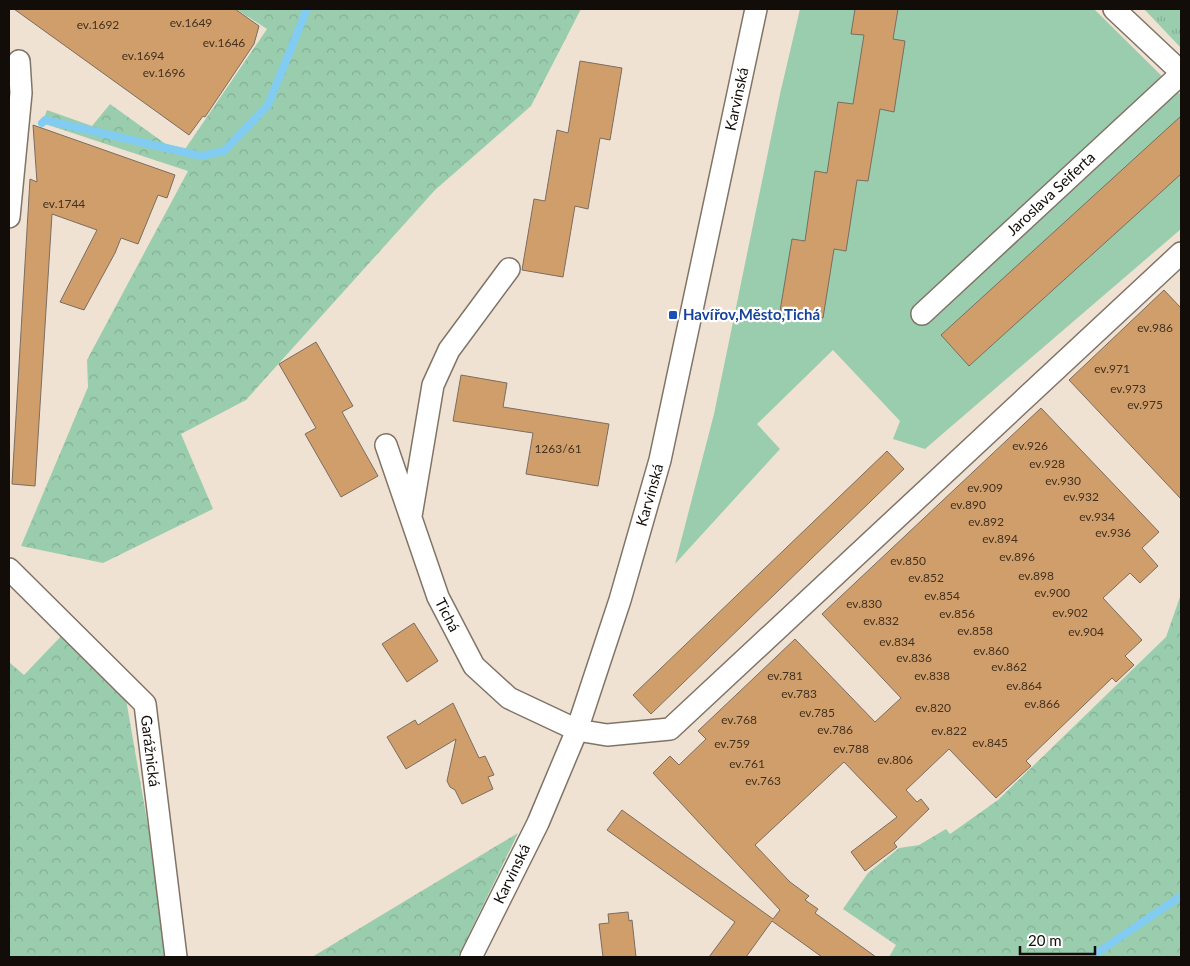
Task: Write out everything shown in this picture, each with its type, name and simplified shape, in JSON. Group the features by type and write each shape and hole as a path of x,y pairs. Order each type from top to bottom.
{"street":[{"name":"Karvinská","path":"471,957 538,823 577,730 620,600 660,460 756,9"},
{"path":"1114,9 1181,73"},
{"path":"9,217 21,94 19,61"},
{"name":"Jaroslava Seiferta","path":"922,314 1181,73"},
{"name":"Tichá","path":"386,445 438,597 474,666 509,698 577,730 607,735 670,729 1181,253"},
{"path":"410,519 433,385 449,350 509,268"},
{"name":"Garážnická","path":"9,569 144,704 176,957"}],"green space":[{"path":"236,9 581,9 531,106 435,190 246,400 181,434 213,509 103,563 21,546 88,387 87,360 188,171 42,123 47,110 92,126 110,104 181,155 267,29"},
{"path":"800,9 1094,9 1181,95 1181,229 925,449 893,439 900,421 833,350 757,424 780,449 675,564 714,414 780,94"},
{"path":"1144,9 1181,9 1181,48"},
{"path":"1181,594 1181,957 889,957 896,945 843,909 868,873 899,848 919,845 946,829 950,834 998,800 1166,637"},
{"path":"65,632 126,699 148,826 165,957 9,957 9,662 24,675"},
{"path":"518,833 458,957 312,957"}],"building":[{"path":"14,9 235,9 259,26 254,44 205,117 203,116 189,135"},
{"path":"855,9 898,9 893,39 905,41 894,112 880,109 868,181 857,180 846,251 834,249 823,318 780,311 792,239 805,241 815,171 827,173 838,102 853,104 864,35 851,34"},
{"path":"580,61 622,68 610,140 600,138 588,209 575,206 563,277 522,270 534,199 545,201 557,130 568,133"},
{"path":"1181,116 1181,174 969,366 941,335"},
{"path":"33,125 175,175 167,198 158,195 138,244 121,238 115,253 84,310 60,302 97,230 52,214 35,486 12,484 30,179 37,182"},
{"path":"1164,290 1181,308 1181,499 1069,380"},
{"path":"316,342 353,406 342,412 378,476 341,497 305,434 316,428 279,364"},
{"path":"461,375 507,383 503,407 609,424 598,486 526,474 533,433 453,421"},
{"path":"1041,408 1159,532 1142,548 1158,566 1140,583 1130,573 1103,598 1142,640 1125,656 1134,665 1116,682 1112,678 1026,761 1031,766 996,798 949,749 906,790 917,802 921,799 929,809 894,843 897,847 865,871 851,852 897,817 844,762 755,845 790,882 809,896 805,900 818,909 815,913 876,957 822,957 772,921 746,957 709,957 735,922 607,830 622,810 773,919 780,910 653,773 670,756 679,765 706,739 698,731 795,639 875,722 901,698 822,614"},
{"path":"887,451 904,469 651,714 633,695"},
{"path":"414,623 438,661 407,682 382,644"},
{"path":"453,703 479,758 485,756 494,775 488,777 493,789 462,804 455,790 450,787 447,781 456,739 406,769 387,737 415,720 418,725"},
{"path":"628,912 629,921 632,920 636,957 603,957 599,924 609,923 608,914"}],"waterway":[{"path":"42,123 45,120 201,156 224,151 268,105 307,9"},
{"path":"1091,957 1181,896"}],"place":[{"name":"Havířov,Město,Tichá","path":"673,315"}]}
